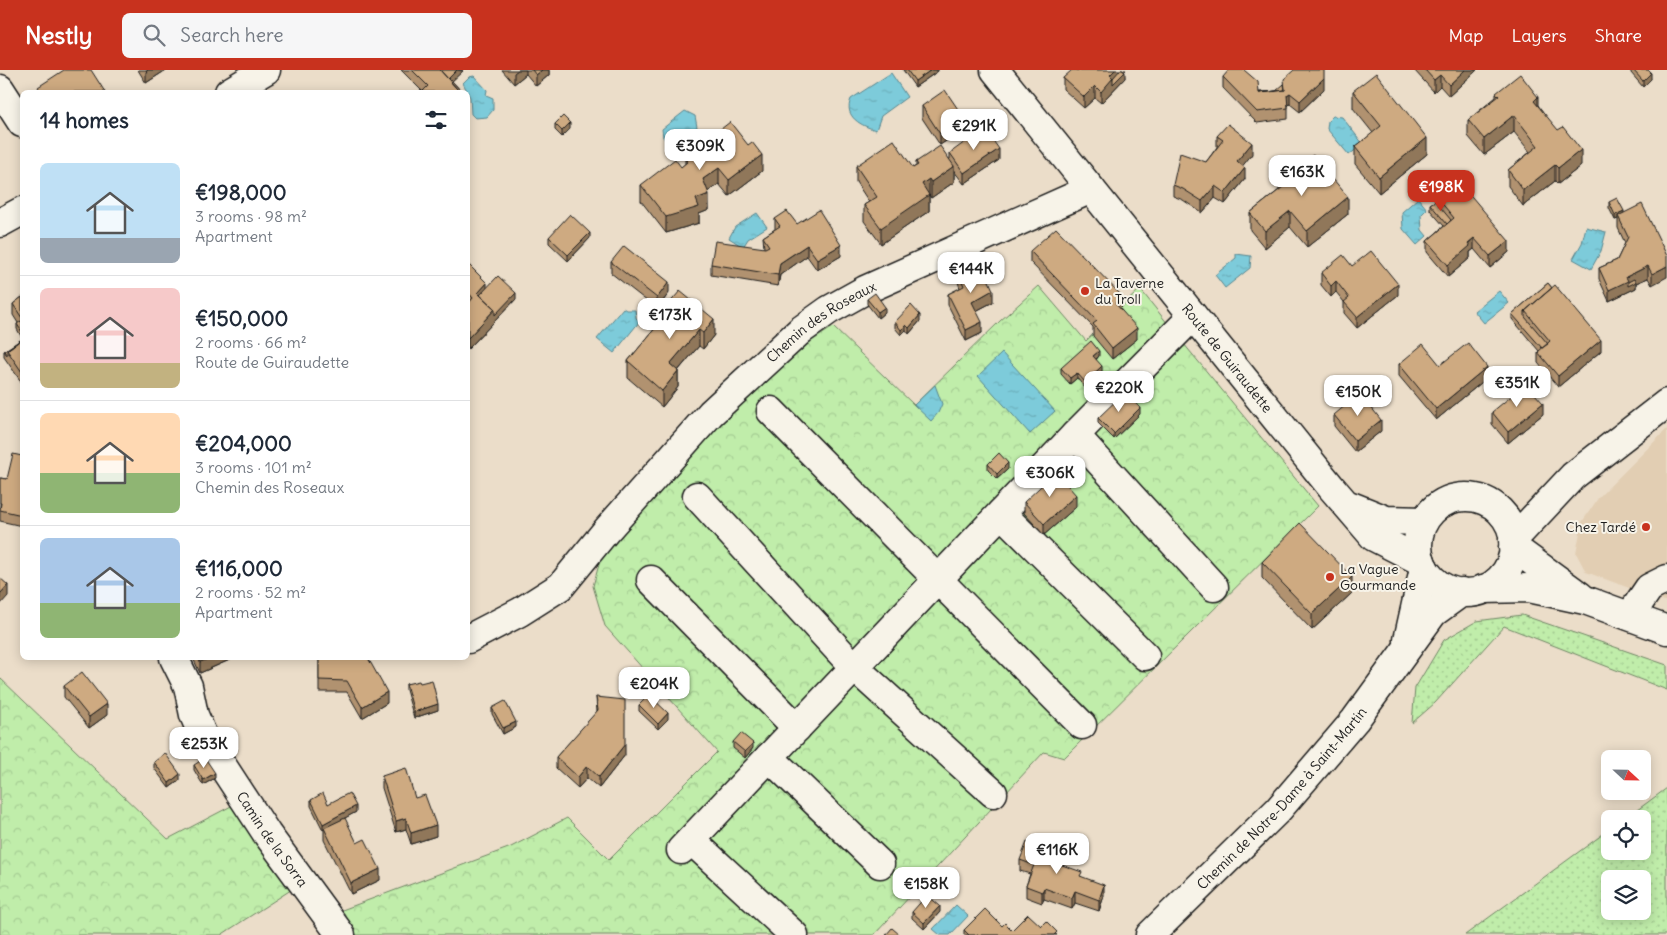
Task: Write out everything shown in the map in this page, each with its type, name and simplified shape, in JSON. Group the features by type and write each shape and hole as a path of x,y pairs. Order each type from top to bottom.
{"street":[{"path":"232,90 266,70"},
{"name":"Route de Guiraudette","path":"995,70 1331,487 1374,537 1422,565"},
{"path":"0,89 20,121"},
{"name":"Chemin des Roseaux","path":"470,637 520,612 561,586 606,531 711,413 801,330 829,310 865,290 1091,189"},
{"path":"0,222 20,211"},
{"path":"794,935 686,845 1075,435 1194,316"},
{"path":"1495,507 1526,501 1573,476 1667,403"},
{"path":"770,411 1082,725"},
{"path":"1075,435 1214,587"},
{"path":"1472,591 1500,578 1506,569 1513,543 1573,476"},
{"path":"697,496 854,667 993,793"},
{"path":"1585,600 1513,543 1508,522 1495,507 1477,498 1456,498 1437,506 1424,521 1418,541 1422,565 1440,585 1472,591 1529,588 1585,600 1667,630"},
{"name":"Route de Guiraudette","path":"1348,505 1386,520 1424,521"},
{"path":"1001,513 1145,656"},
{"name":"Chemin de Notre-Dame à Saint-Martin","path":"1404,654 1422,565"},
{"path":"1630,616 1650,588 1667,579"},
{"path":"651,580 797,728"},
{"name":"Chemin de Notre-Dame à Saint-Martin","path":"1150,935 1278,810 1355,720 1433,614 1472,591"},
{"name":"Camin de la Sorra","path":"175,660 188,686 194,715 203,736 268,834 342,935"},
{"path":"769,757 880,864"}],"shaded area":[{"path":"1667,429 1667,602 1586,572 1576,553 1582,522 1599,497"}],"green space":[{"path":"1039,286 1086,341 1140,289 1318,506 1064,758 1044,752 874,935 353,935 334,913 511,847 567,818 609,860 717,752 605,626 593,586 605,543 693,446 783,360 833,327 914,405 1000,321"},
{"path":"1522,615 1667,665 1667,690 1504,626 1435,703 1412,723 1415,688 1444,640 1477,621"},
{"path":"0,678 168,839 237,803 297,886 221,935 0,935"},
{"path":"1667,788 1667,935 1465,935 1601,836 1601,860 1651,860 1651,810 1637,810"}],"water":[{"path":"891,73 907,97 881,116 876,130 855,120 850,111 851,99"},
{"path":"474,76 487,90 486,95 493,98 493,110 487,117 475,118 471,114 470,90 466,90 463,83 469,77"},
{"path":"685,111 695,116 697,127 674,144 667,142 663,137 662,129"},
{"path":"1333,116 1342,117 1363,144 1349,155 1327,129 1328,121"},
{"path":"1418,198 1427,209 1421,215 1422,230 1427,236 1417,245 1403,229 1402,212"},
{"path":"757,213 767,227 748,239 743,247 729,238 735,227"},
{"path":"1586,227 1606,232 1601,251 1591,269 1573,259 1582,243"},
{"path":"1236,254 1251,256 1250,268 1225,288 1215,275 1236,258"},
{"path":"1499,291 1509,303 1484,323 1474,311"},
{"path":"623,308 635,310 636,318 640,321 614,353 597,339"},
{"path":"1002,353 1055,411 1030,434 978,376"},
{"path":"935,385 942,404 938,413 931,421 914,405"},
{"path":"956,905 968,916 950,935 940,935 933,929"}],"building":[{"path":"64,70 91,70 104,90 40,90 38,87"},
{"path":"412,70 440,70 458,90 424,90 428,86"},
{"path":"440,70 457,70 449,78 460,90 458,90"},
{"path":"532,70 542,70 536,75"},
{"path":"907,70 931,70 915,81"},
{"path":"1072,70 1115,70 1110,75 1113,78 1101,92 1095,86 1084,97 1063,78"},
{"path":"1120,70 1125,72 1113,84 1113,78"},
{"path":"1229,70 1244,70 1258,82 1259,93 1285,90 1284,79 1294,70 1324,70 1324,78 1300,101 1290,93 1287,95 1288,108 1257,112 1223,77"},
{"path":"1425,70 1465,70 1449,85 1440,75 1434,80"},
{"path":"1633,70 1648,70 1651,73 1643,81"},
{"path":"1376,73 1427,138 1379,177 1355,147 1381,126 1353,91"},
{"path":"1520,74 1538,97 1534,101 1558,130 1563,127 1581,150 1558,168 1555,165 1523,190 1508,170 1538,146 1514,115 1484,139 1468,120 1499,96 1496,93"},
{"path":"1284,84 1285,90 1259,93 1276,91"},
{"path":"945,90 964,118 940,134 922,106"},
{"path":"563,116 570,123 562,131 555,124"},
{"path":"730,122 748,145 752,142 762,155 729,180 719,168 703,179 709,194 696,199 699,207 666,217 641,185 675,159 681,167 687,162 685,157"},
{"path":"1228,124 1252,143 1237,161 1245,168 1225,193 1215,186 1202,201 1173,185 1180,153 1206,162 1223,140 1217,136"},
{"path":"984,128 999,149 964,173 950,153"},
{"path":"894,140 913,168 918,165 916,162 940,146 954,166 931,182 929,179 922,184 929,195 881,228 864,205 877,197 856,166"},
{"path":"1313,155 1348,197 1307,231 1290,211 1265,231 1250,213 1283,187 1279,182"},
{"path":"1456,178 1509,241 1490,256 1474,238 1468,243 1470,246 1448,265 1427,241 1454,218 1435,195"},
{"path":"1617,198 1624,211 1615,215 1609,202"},
{"path":"1435,201 1451,220 1447,224 1430,204"},
{"path":"1642,204 1667,256 1667,266 1652,274 1648,266 1626,277 1628,281 1609,290 1599,268 1617,260 1628,237 1618,216"},
{"path":"819,210 841,245 817,259 807,245 780,263 778,275 711,264 715,241 765,248 769,246 763,237 780,226 775,219 787,211 797,224"},
{"path":"570,214 590,233 568,255 549,237"},
{"path":"1056,228 1122,296 1115,303 1137,328 1112,348 1093,324 1097,321 1030,251"},
{"path":"624,246 669,282 657,298 611,262"},
{"path":"1371,251 1398,284 1357,317 1344,302 1349,298 1336,281 1331,286 1321,273 1343,255 1352,266"},
{"path":"980,260 993,290 972,302 982,322 966,330 948,294 964,286 958,271"},
{"path":"470,266 487,283 478,293 495,309 470,336 470,302 473,298 470,294"},
{"path":"498,276 516,293 495,315 495,309 480,295"},
{"path":"1634,279 1636,282 1628,286 1628,282"},
{"path":"1548,283 1552,288 1525,311 1525,317 1548,344 1542,348 1512,314"},
{"path":"1555,285 1601,340 1558,376 1538,352 1550,341 1525,311"},
{"path":"680,291 714,319 703,333 699,330 670,364 678,371 662,391 628,361 671,309 667,306"},
{"path":"875,293 885,307 878,312 867,299"},
{"path":"20,299 20,315 13,304"},
{"path":"911,305 920,315 909,328 906,325 901,330 895,322"},
{"path":"20,340 20,369 7,350"},
{"path":"20,340 7,350 7,355 4,351"},
{"path":"1091,341 1099,351 1093,356 1102,366 1085,382 1077,373 1070,378 1061,368"},
{"path":"1468,343 1487,367 1436,409 1399,364 1423,344 1440,365"},
{"path":"1526,384 1543,403 1508,432 1492,412"},
{"path":"1125,392 1140,408 1114,434 1098,418"},
{"path":"1360,393 1381,420 1355,441 1334,415"},
{"path":"999,453 1008,463 997,474 988,464"},
{"path":"13,454 20,456 20,515 0,510 0,478 7,479"},
{"path":"1056,472 1076,495 1044,524 1024,502"},
{"path":"1300,523 1352,577 1312,614 1262,562"},
{"path":"0,578 8,585 0,594"},
{"path":"319,660 369,660 387,692 362,707 347,681 319,680"},
{"path":"82,672 107,704 89,717 64,686"},
{"path":"432,680 438,704 414,712 406,684"},
{"path":"649,695 668,713 658,724 639,705"},
{"path":"596,697 625,700 625,744 599,777 587,766 578,777 556,757 598,710"},
{"path":"505,701 516,722 503,728 492,708"},
{"path":"741,733 753,743 745,752 733,742"},
{"path":"165,753 180,774 169,783 154,762"},
{"path":"205,758 215,773 203,780 194,765"},
{"path":"406,768 415,798 425,795 436,825 411,833 406,818 396,821 382,776"},
{"path":"323,793 328,804 349,793 356,806 323,824 311,800"},
{"path":"345,818 357,843 365,839 380,869 351,883 324,828"},
{"path":"1027,842 1048,849 1045,859 1082,872 1080,876 1104,885 1099,900 1075,891 1072,898 1044,888 1042,892 1026,886 1034,865 1020,860"},
{"path":"927,895 940,906 924,923 912,912"},
{"path":"985,909 1002,926 1005,923 1012,930 1028,914 1041,926 1046,921 1057,932 1054,935 969,935 964,930"},
{"path":"892,928 900,935 886,935"}],"place":[{"name":"La Taverne du Troll","path":"1085,291"},
{"name":"Chez Tardé","path":"1646,527"},
{"name":"La Vague Gourmande","path":"1330,577"}]}
